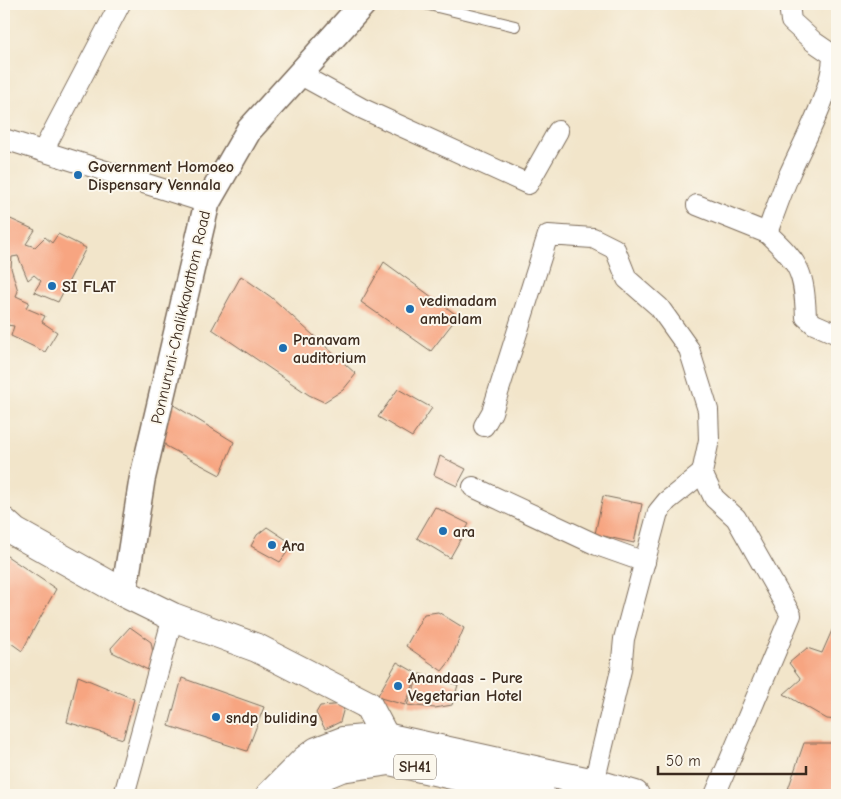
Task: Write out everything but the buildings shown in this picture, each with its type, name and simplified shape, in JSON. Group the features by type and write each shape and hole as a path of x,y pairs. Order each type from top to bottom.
{"main road":[{"path":"8,530 124,593 173,617 257,648 368,705 385,737"},
{"path":"270,795 305,760 317,751 343,741 385,737 594,783 635,795"},
{"name":"SH41","path":"296,795 310,781 341,768 390,761 541,795"}],"street":[{"path":"43,151 120,4"},
{"name":"Ponnuruni-Chalikkavattom Road","path":"124,593 142,480 207,203 249,130 362,4"},
{"path":"767,233 788,176 822,100 833,63 833,55 814,42 791,21 789,4"},
{"path":"299,74 361,108 528,184 558,131"},
{"path":"4,138 207,203"},
{"path":"697,205 767,233 792,257 800,272 804,283 806,317 814,324 837,334"},
{"path":"484,426 492,412 548,235 592,238 615,249 627,279 659,307 688,349 708,410 710,440 702,473 666,501 658,512 624,639 621,670 594,783"},
{"path":"702,473 714,498 736,518 791,615 714,795"},
{"path":"472,487 597,545 645,562"},
{"path":"124,795 173,617"}],"lane":[{"path":"425,4 515,26"}],"place":[{"name":"Government Homoeo Dispensary Vennala","path":"78,175"},
{"name":"SI FLAT","path":"52,286"},
{"name":"vedimadam ambalam","path":"410,309"},
{"name":"Pranavam auditorium","path":"283,348"},
{"name":"ara","path":"443,531"},
{"name":"Ara","path":"272,545"},
{"name":"Anandaas - Pure Vegetarian Hotel","path":"398,686"},
{"name":"sndp buliding","path":"216,717"}]}
